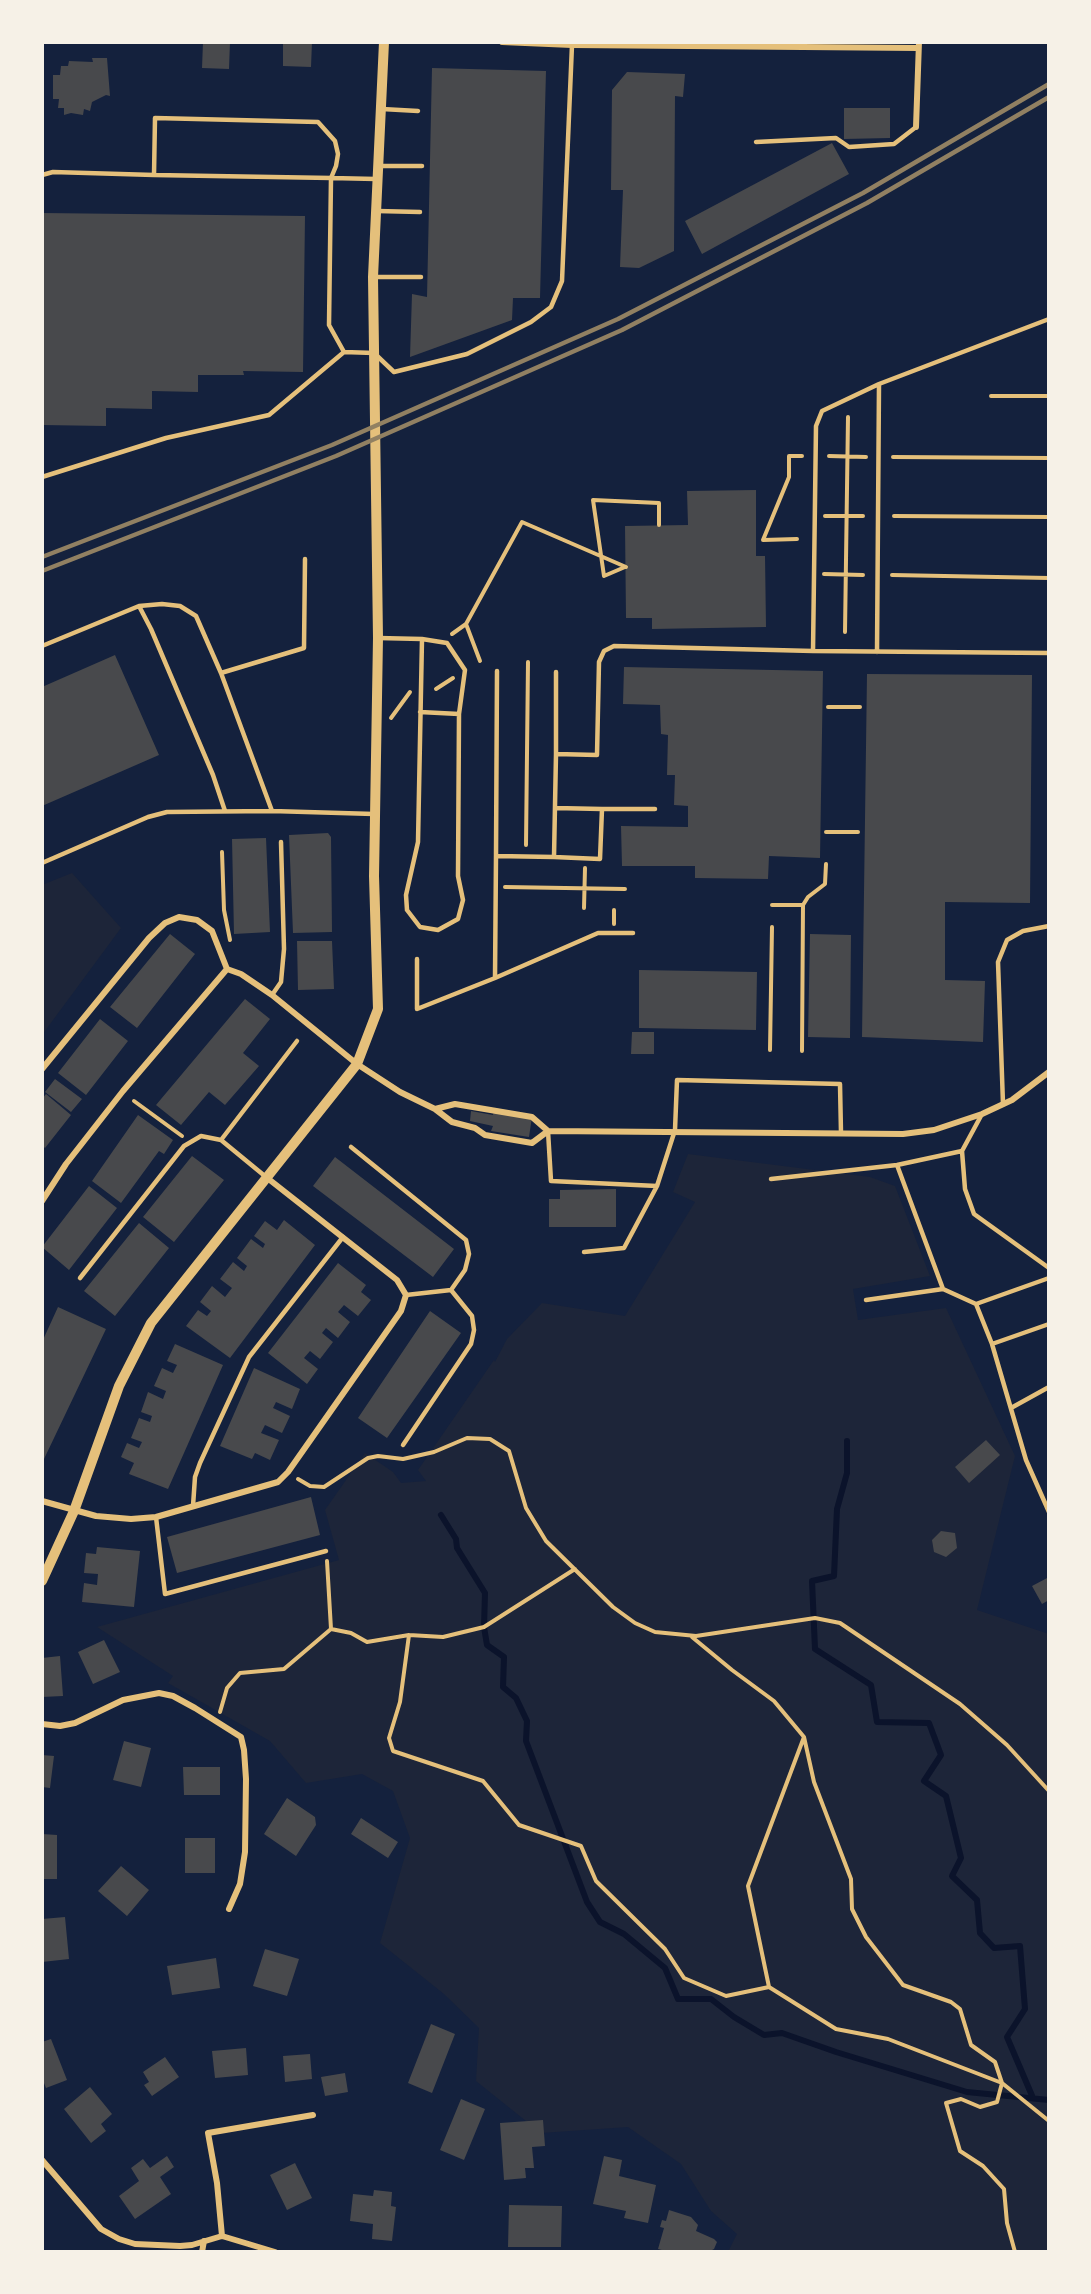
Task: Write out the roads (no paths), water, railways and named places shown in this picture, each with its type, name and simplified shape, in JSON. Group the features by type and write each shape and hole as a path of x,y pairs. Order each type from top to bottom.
{"street":[{"path":"42,1581 74,1511 119,1386 151,1323 357,1064 378,1009 375,814 378,638 377,481 373,277 384,42"},
{"path":"502,42 572,45 919,45 916,127"},
{"path":"42,1069 149,938 165,923 179,917 197,920 212,931 227,969"},
{"path":"227,969 242,974 272,995 357,1064 400,1092 435,1109 452,1122 475,1128 485,1135 532,1143 548,1131 675,1130 903,1134 934,1130 982,1114 1003,1104 1049,1072"},
{"path":"42,1201 66,1164 123,1091 227,969"},
{"path":"435,1109 455,1104 532,1117 548,1131"},
{"path":"42,1501 107,1518 156,1517 269,1485 284,1476 401,1311 406,1296 397,1280 266,1177"},
{"path":"42,1724 60,1726 75,1723 123,1700 159,1693 173,1696 241,1737 244,1750 245,1852 240,1884 229,1909"},
{"path":"222,2236 208,2133 313,2115"},
{"path":"42,2160 101,2229 119,2239 135,2244 159,2246 192,2245 222,2236 275,2252"},
{"path":"202,2252 204,2241"}],"lane":[{"path":"42,477 166,438 269,415 344,352 374,353 394,372 414,368 467,354 531,321 551,307 562,281 572,45"},
{"path":"382,109 418,111"},
{"path":"154,175 155,118 318,122 331,135 338,153 331,178 328,325 344,352"},
{"path":"756,142 836,138 849,147 894,144 916,127"},
{"path":"379,166 422,166"},
{"path":"42,175 53,172 378,179"},
{"path":"377,211 420,212"},
{"path":"373,277 421,277"},
{"path":"813,651 816,426 822,411 879,384 1049,319"},
{"path":"877,652 879,384"},
{"path":"221,673 304,648 305,559"},
{"path":"42,646 139,606 162,604 180,606 196,616 221,673 272,811"},
{"path":"139,606 213,775 225,811"},
{"path":"378,638 422,639 447,643 465,670 459,714 458,876 463,900 458,919 438,930 420,927 407,910 406,895 418,843 422,639"},
{"path":"556,754 597,755 599,662 604,651 614,646 1049,653"},
{"path":"495,978 497,671"},
{"path":"554,857 556,672"},
{"path":"420,712 459,714"},
{"path":"555,807 655,808"},
{"path":"496,856 600,859 602,809"},
{"path":"42,863 148,817 188,810 375,814"},
{"path":"272,995 281,982 284,949 281,842"},
{"path":"1003,1104 998,962 1007,940 1023,931 1049,926"},
{"path":"417,959 417,1009 598,933 633,933"},
{"path":"221,1140 297,1041"},
{"path":"584,1252 624,1248 657,1186 675,1130 677,1080 840,1084 841,1133"},
{"path":"982,1114 962,1151 964,1190 974,1214 1049,1268"},
{"path":"548,1131 551,1181 657,1186"},
{"path":"80,1278 184,1146 201,1136 221,1140 266,1177"},
{"path":"351,1147 466,1240 469,1254 465,1270 451,1290 406,1296"},
{"path":"771,1179 897,1165 962,1151"},
{"path":"897,1165 943,1289"},
{"path":"193,1506 195,1477 200,1463 249,1357 343,1237"},
{"path":"976,1304 1049,1278"},
{"path":"866,1300 943,1289 976,1304 993,1344 1026,1460 1049,1512"},
{"path":"404,1445 471,1344 474,1330 472,1316 451,1290"},
{"path":"993,1344 1049,1324"},
{"path":"1011,1408 1049,1387"},
{"path":"156,1517 165,1594 326,1551"}],"waterway":[{"path":"847,1441 847,1473 837,1509 834,1576 812,1581 815,1649 871,1685 877,1722 929,1723 941,1755 924,1781 946,1796 961,1858 952,1876 977,1900 980,1933 994,1948 1020,1946 1025,2009 1007,2037 1033,2098"},
{"path":"441,1515 456,1539 457,1548 485,1593 484,1627 487,1645 504,1657 503,1687 516,1698 527,1721 526,1741 587,1902 600,1922 624,1934 665,1968 678,1999 711,1999 734,2017 764,2035 782,2033 967,2092 1049,2100"}],"railway":[{"path":"42,557 332,445 618,319 863,193 1049,84"},
{"path":"42,571 336,456 622,330 867,203 1049,97"}]}
